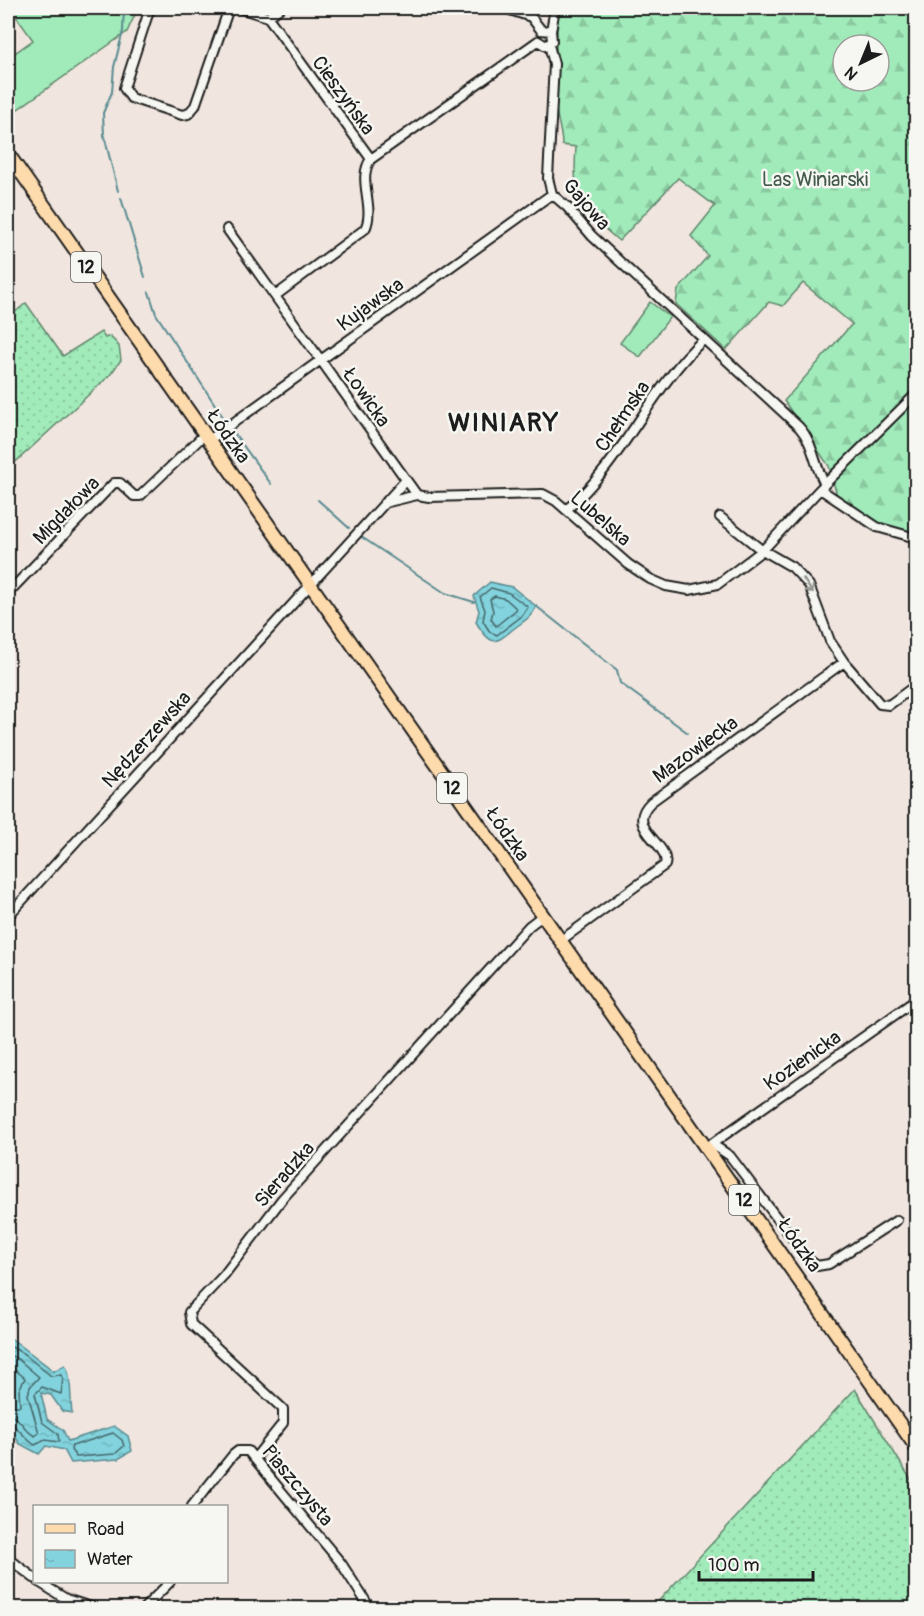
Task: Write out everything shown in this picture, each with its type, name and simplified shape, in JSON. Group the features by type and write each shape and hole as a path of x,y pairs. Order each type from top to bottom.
{"main road":[{"name":"Łódzka","path":"8,154 560,941 709,1146 916,1447"}],"street":[{"path":"150,8 125,80 126,92 135,99 178,114 188,114 195,106 229,8"},
{"path":"239,8 268,17 280,8"},
{"path":"504,8 531,17 541,30 551,31"},
{"path":"538,41 543,45 549,45 553,39 551,31 555,8"},
{"name":"Cieszyńska","path":"268,17 371,159 365,171 369,218 365,228 275,296"},
{"path":"371,159 538,41 541,30"},
{"name":"Gajowa","path":"549,45 554,64 548,178 552,194 600,244 703,340"},
{"name":"Kujawska","path":"206,438 321,360 552,194"},
{"name":"Łowicka","path":"227,229 417,495"},
{"path":"703,340 803,431 823,487 884,531 916,538"},
{"name":"Chełmska","path":"566,510 594,484 671,372 703,340"},
{"name":"Lubelska","path":"384,503 417,495 429,497 543,494 566,510 637,572 673,588 694,590 722,583 763,550 916,394"},
{"name":"Migdałowa","path":"8,593 114,483 120,483 134,496 140,496 206,438"},
{"path":"309,584 405,481"},
{"path":"720,517 763,550 792,567 809,585 826,633 844,662 883,706 889,705 916,685"},
{"name":"Nędzerzewska","path":"8,916 309,584"},
{"name":"Mazowiecka","path":"560,941 665,866 665,856 644,828 643,813 647,805 844,662"},
{"name":"Sieradzka","path":"255,1458 283,1423 283,1409 191,1324 189,1312 224,1275 282,1199 529,926 543,916"},
{"name":"Kozienicka","path":"709,1146 916,1000"},
{"path":"709,1146 730,1156 808,1259 817,1266 829,1264 897,1220"},
{"name":"Piaszczysta","path":"193,1505 202,1491 238,1451 248,1451 341,1563 370,1608"},
{"path":"8,1558 33,1577"},
{"path":"42,1583 66,1599 94,1608"},
{"path":"144,1608 168,1583"}],"green space":[{"path":"10,8 138,8 127,32 8,116 8,58 33,40"},
{"name":"Las Winiarski","path":"559,8 916,8 916,534 885,527 837,496 829,466 784,401 852,324 803,283 783,306 769,302 726,350 676,304 678,290 708,256 691,236 715,206 678,178 619,241 595,220 581,201 576,179 576,147 562,145 555,95"},
{"path":"650,302 670,317 640,357 620,343"},
{"path":"26,303 63,356 101,332 105,338 110,336 119,346 121,360 110,375 8,469 8,318"},
{"path":"855,1389 916,1488 916,1608 652,1608"}],"water":[{"path":"490,582 512,587 536,606 528,618 495,641 487,637 476,622 479,611 474,596"},
{"path":"8,1336 54,1371 65,1365 70,1381 72,1413 62,1411 51,1395 41,1393 47,1419 63,1430 68,1441 114,1426 128,1436 132,1451 118,1459 71,1463 64,1450 46,1446 39,1454 20,1444 8,1426"}],"waterway":[{"path":"118,191 104,135 103,113 112,92 114,67 123,31 124,8"},
{"path":"121,198 145,277"},
{"path":"149,292 156,314 225,420"},
{"path":"232,430 271,484"},
{"path":"318,500 349,528"},
{"path":"360,536 445,593 474,602"},
{"path":"536,606 617,670 620,683 688,733"}],"district":[{"name":"WINIARY","path":"504,422"}]}
